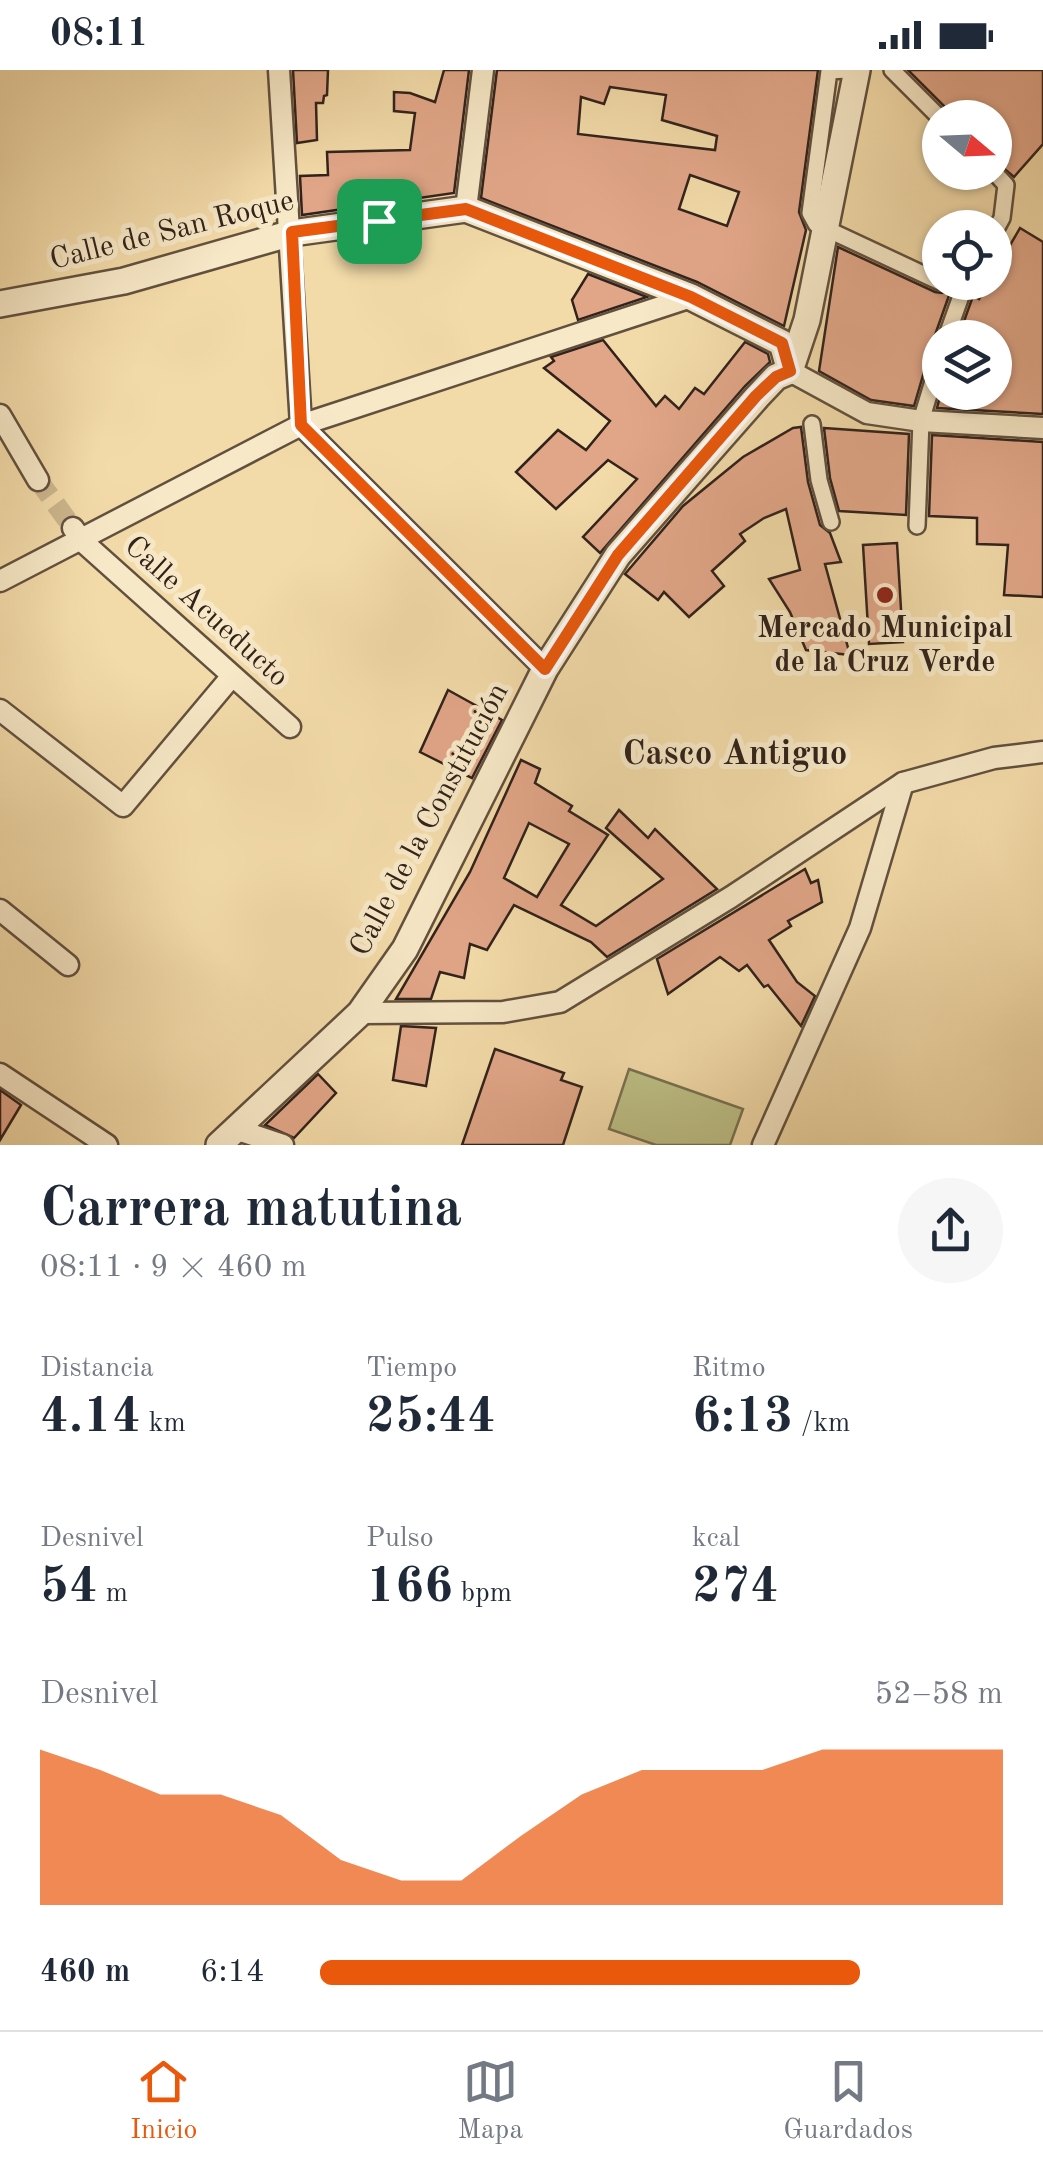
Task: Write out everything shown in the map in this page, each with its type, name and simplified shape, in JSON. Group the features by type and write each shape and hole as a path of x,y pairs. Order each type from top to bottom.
{"street":[{"path":"280,70 301,425 545,669"},
{"path":"466,209 483,70"},
{"path":"846,70 830,72 810,213 816,224 922,273"},
{"path":"857,70 807,320 790,371 866,414 1043,428"},
{"path":"892,70 922,100"},
{"name":"Calle de San Roque","path":"0,304 124,281 292,232 466,209 691,297 782,343 790,371"},
{"path":"0,581 78,535 301,425 691,297"},
{"name":"Calle de la Constitución","path":"227,1137 360,1013 405,949 545,669 618,555 756,396 776,377 790,371"},
{"path":"917,526 924,410"},
{"path":"0,415 38,480"},
{"path":"812,424 819,480 831,522"},
{"name":"Calle Acueducto","path":"78,535 290,727"},
{"path":"0,710 123,806 232,676"},
{"path":"360,1013 503,1012 560,1002 731,897 903,783 994,758 1043,752"},
{"path":"763,1145 860,928 903,783"},
{"path":"0,910 68,965"},
{"path":"0,1074 107,1145"},
{"path":"227,1137 284,1145"}],"green space":[{"path":"629,1069 743,1109 730,1145 656,1145 609,1129"}],"building":[{"path":"293,70 328,70 327,95 323,103 316,103 317,140 297,143"},
{"path":"444,70 469,70 454,193 302,215 300,176 328,175 327,152 410,150 415,113 394,111 394,92 435,102"},
{"path":"497,70 818,70 799,212 806,230 784,326 697,282 481,198","holes":["610,87 666,95 662,120 717,136 715,150 578,134 581,97 604,104","690,175 739,192 727,226 679,209"]},
{"path":"908,70 1043,70 1043,144 1014,177 1012,100 938,100"},
{"path":"1020,228 1043,242 1043,414 972,410 1012,410 1012,320 964,320 972,300 1012,300 1012,242"},
{"path":"838,247 922,286 922,300 947,300 940,320 922,320 922,379 914,406 871,400 819,371"},
{"path":"588,274 647,297 578,320 572,300"},
{"path":"603,340 656,406 665,396 679,409 695,388 704,394 745,342 768,354 770,362 600,553 583,537 637,479 608,460 556,509 516,472 558,430 586,450 610,421 544,368 554,361 551,357"},
{"path":"801,427 808,482 820,525 830,533 841,562 825,564 850,655 806,650 790,612 769,579 800,570 786,509 740,534 745,541 712,571 724,586 689,617 664,592 658,600 625,574 683,506 743,457"},
{"path":"824,428 909,434 906,515 839,511"},
{"path":"932,435 1043,442 1043,597 1004,595 1008,545 977,544 977,518 929,516"},
{"path":"897,543 903,642 869,644 863,545"},
{"path":"448,690 502,720 472,778 420,752"},
{"path":"521,760 540,769 535,783 572,806 569,811 608,835 561,905 596,926 663,879 606,828 619,810 648,838 655,829 717,889 607,957 591,942 514,905 487,950 470,944 464,978 440,972 431,999 396,999 470,872","holes":["529,823 569,844 537,897 504,878"]},
{"path":"805,869 811,883 818,880 822,902 788,921 791,926 769,940 797,982 815,996 801,1026 747,965 739,971 720,957 668,994 657,959"},
{"path":"401,1026 436,1028 426,1086 393,1080"},
{"path":"495,1049 564,1073 561,1080 582,1087 563,1145 462,1145"},
{"path":"318,1074 336,1093 294,1138 265,1125"},
{"path":"0,1090 21,1105 0,1140"}],"tunnel":[{"path":"38,480 73,528"}],"place":[{"name":"Mercado Municipal de la Cruz Verde","path":"885,595"}],"district":[{"name":"Casco Antiguo","path":"735,754"}],"route":[{"path":"466,209 691,297 782,343 790,371 776,377 756,396 618,555 545,669 301,425 292,232 379,221 466,209"}]}
